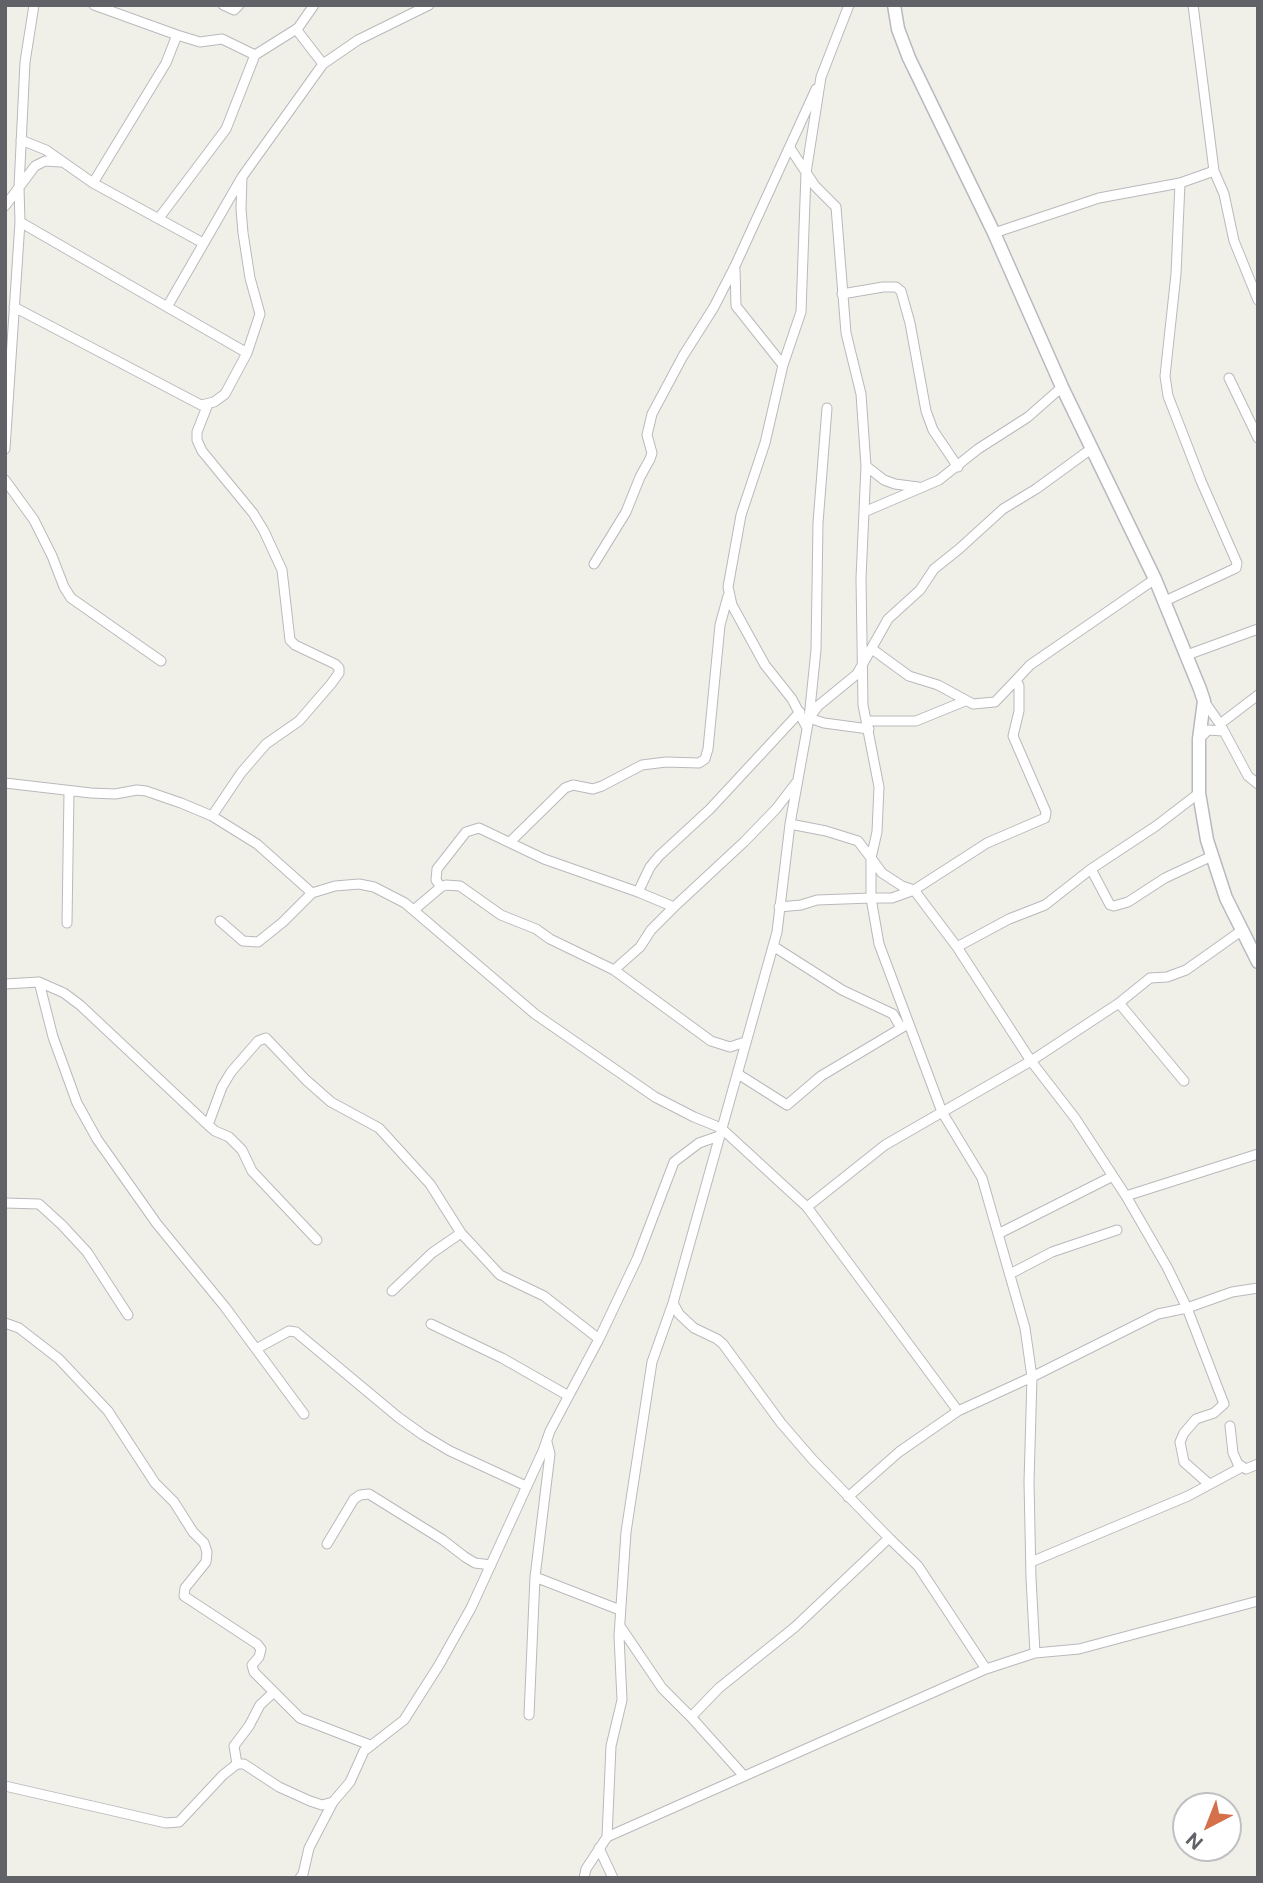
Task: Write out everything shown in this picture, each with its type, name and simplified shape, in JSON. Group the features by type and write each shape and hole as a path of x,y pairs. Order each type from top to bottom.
{"street":[{"path":"5,449 20,222 25,62 34,5"},
{"path":"94,5 200,42 222,39 255,55"},
{"path":"223,5 234,10 239,5"},
{"path":"159,218 226,129 255,55 296,29 314,5"},
{"path":"167,307 243,177 323,64 358,40 429,5"},
{"path":"594,564 626,513 650,459 652,453 647,435 652,414 735,266 821,78 849,5"},
{"path":"894,5 898,29 909,58 994,233 1091,449 1156,579 1205,701 1248,776 1258,784"},
{"path":"1193,5 1214,171 1224,194 1234,241 1254,281 1258,300"},
{"path":"296,29 323,64"},
{"path":"93,183 166,63 177,35"},
{"path":"510,842 565,788 573,785 593,789 642,765 666,762 699,763 705,760 720,625 729,594 741,515 765,443 783,365 801,312 806,173 821,78"},
{"path":"21,141 46,150 93,183 204,243"},
{"path":"790,148 806,173 836,207 846,333 861,394 866,466 861,578 863,705 879,787 877,832 871,858 871,898 879,944 904,1026 942,1112 982,1178 1025,1328 1032,1377 1029,1482 1035,1653"},
{"path":"5,206 40,162 54,161 65,164"},
{"path":"994,233 1099,198 1180,183 1214,171"},
{"path":"14,307 201,405 208,404 225,394 247,353 260,314 250,278 243,233 243,177"},
{"path":"1165,601 1236,568 1237,563 1168,396 1165,376 1176,274 1180,183"},
{"path":"20,222 247,353"},
{"path":"735,266 736,306 783,365"},
{"path":"842,294 883,287 896,287 901,292 910,323 926,411 933,430 958,467"},
{"path":"1229,378 1258,438"},
{"path":"864,512 939,480 978,449 1027,417 1062,387"},
{"path":"208,404 197,432 197,440 202,451 253,513 264,531 282,570 290,640 339,668 331,684 299,721 265,744 241,773 212,816"},
{"path":"607,1837 611,1746 622,1700 620,1610 626,1532 652,1362 673,1303 773,946 807,729 804,716 816,650 818,523 827,408"},
{"path":"638,892 650,867 659,856 804,716 851,681 862,667 888,619 920,590 934,569 1003,509 1091,449"},
{"path":"866,466 884,480 923,487"},
{"path":"5,480 34,520 71,598 161,661"},
{"path":"872,649 909,676 938,685 965,701 978,705 995,702 1030,665 1156,579"},
{"path":"729,594 732,605 765,666 804,716 824,723 868,725 916,721 965,701"},
{"path":"1187,655 1258,629"},
{"path":"779,907 817,900 892,898 914,890 987,843 1045,818 1046,812 1013,736 1019,710 1019,686 1016,680"},
{"path":"1199,739 1208,730 1222,727 1258,695"},
{"path":"1205,701 1199,739 1199,793 1212,856 1241,931 1258,962"},
{"path":"614,970 640,947 651,930 674,907 760,826 799,779"},
{"path":"5,783 115,794 146,791 212,816 257,844 312,893"},
{"path":"67,923 69,791"},
{"path":"957,947 1009,919 1045,905 1199,793"},
{"path":"790,824 854,839 863,846 882,873 914,890 957,947 1031,1061 1075,1118 1114,1176 1167,1267 1224,1404 1214,1413 1196,1419 1180,1442 1184,1462 1209,1484"},
{"path":"440,887 436,880 437,869 466,832 473,828 484,828 544,859 674,907"},
{"path":"1091,869 1110,905 1114,906 1128,902 1165,878 1212,856"},
{"path":"220,921 243,940 258,942 312,893 335,886 359,884 392,895 415,909 535,1014 655,1097 720,1132 807,1207 958,1411"},
{"path":"415,909 440,887 453,885 466,888 482,903 501,915 536,929 550,939 614,970 711,1041 730,1047 745,1042"},
{"path":"807,1207 885,1145 1031,1061 1119,1003 1150,978 1167,977 1186,970 1241,931"},
{"path":"773,946 842,990 888,1010 904,1026"},
{"path":"5,984 39,982 80,1005 208,1125 242,1150 252,1171 317,1240"},
{"path":"39,982 53,1037 76,1103 97,1139 157,1224 304,1414"},
{"path":"1119,1003 1184,1081"},
{"path":"738,1074 787,1105 821,1076 904,1026"},
{"path":"208,1125 222,1087 231,1072 258,1041 266,1038 324,1096 379,1128 430,1184 461,1233 500,1275 544,1296 599,1339"},
{"path":"300,1878 309,1848 333,1802 350,1783 365,1751 404,1720 471,1608 567,1395 599,1339 637,1259 674,1162 699,1143 720,1132"},
{"path":"1126,1196 1258,1154"},
{"path":"999,1234 1114,1176"},
{"path":"5,1203 39,1204 87,1252 128,1315"},
{"path":"1010,1274 1052,1252 1117,1230"},
{"path":"392,1291 432,1253 461,1233"},
{"path":"848,1497 899,1452 958,1411 1158,1314 1186,1308 1232,1292 1258,1288"},
{"path":"673,1303 678,1314 694,1328 723,1344 781,1423 848,1497 918,1566 986,1669"},
{"path":"5,1323 19,1328 59,1359 108,1411 155,1483 174,1502 193,1532 204,1543 206,1562 185,1588 184,1596 257,1644 261,1649 253,1665 254,1672 300,1718 370,1745"},
{"path":"431,1324 502,1358 567,1395"},
{"path":"256,1349 289,1331 296,1332 423,1435 450,1451 526,1486"},
{"path":"1230,1426 1233,1453 1242,1467"},
{"path":"529,1715 536,1577 550,1454 546,1442"},
{"path":"1031,1562 1188,1496 1242,1467 1246,1469 1258,1464"},
{"path":"327,1544 354,1499 360,1494 369,1494 443,1540 465,1558 475,1563 491,1565"},
{"path":"691,1717 719,1688 795,1627 889,1538"},
{"path":"536,1577 620,1610"},
{"path":"584,1878 586,1869 607,1837 986,1669 1035,1653 1079,1649 1258,1601"},
{"path":"620,1626 662,1688 744,1776"},
{"path":"237,1764 234,1745 249,1726 260,1705 274,1692"},
{"path":"5,1786 166,1823 179,1822 223,1774 237,1764 251,1767 279,1787 310,1801 322,1805 333,1802"},
{"path":"600,1847 614,1878"}]}
